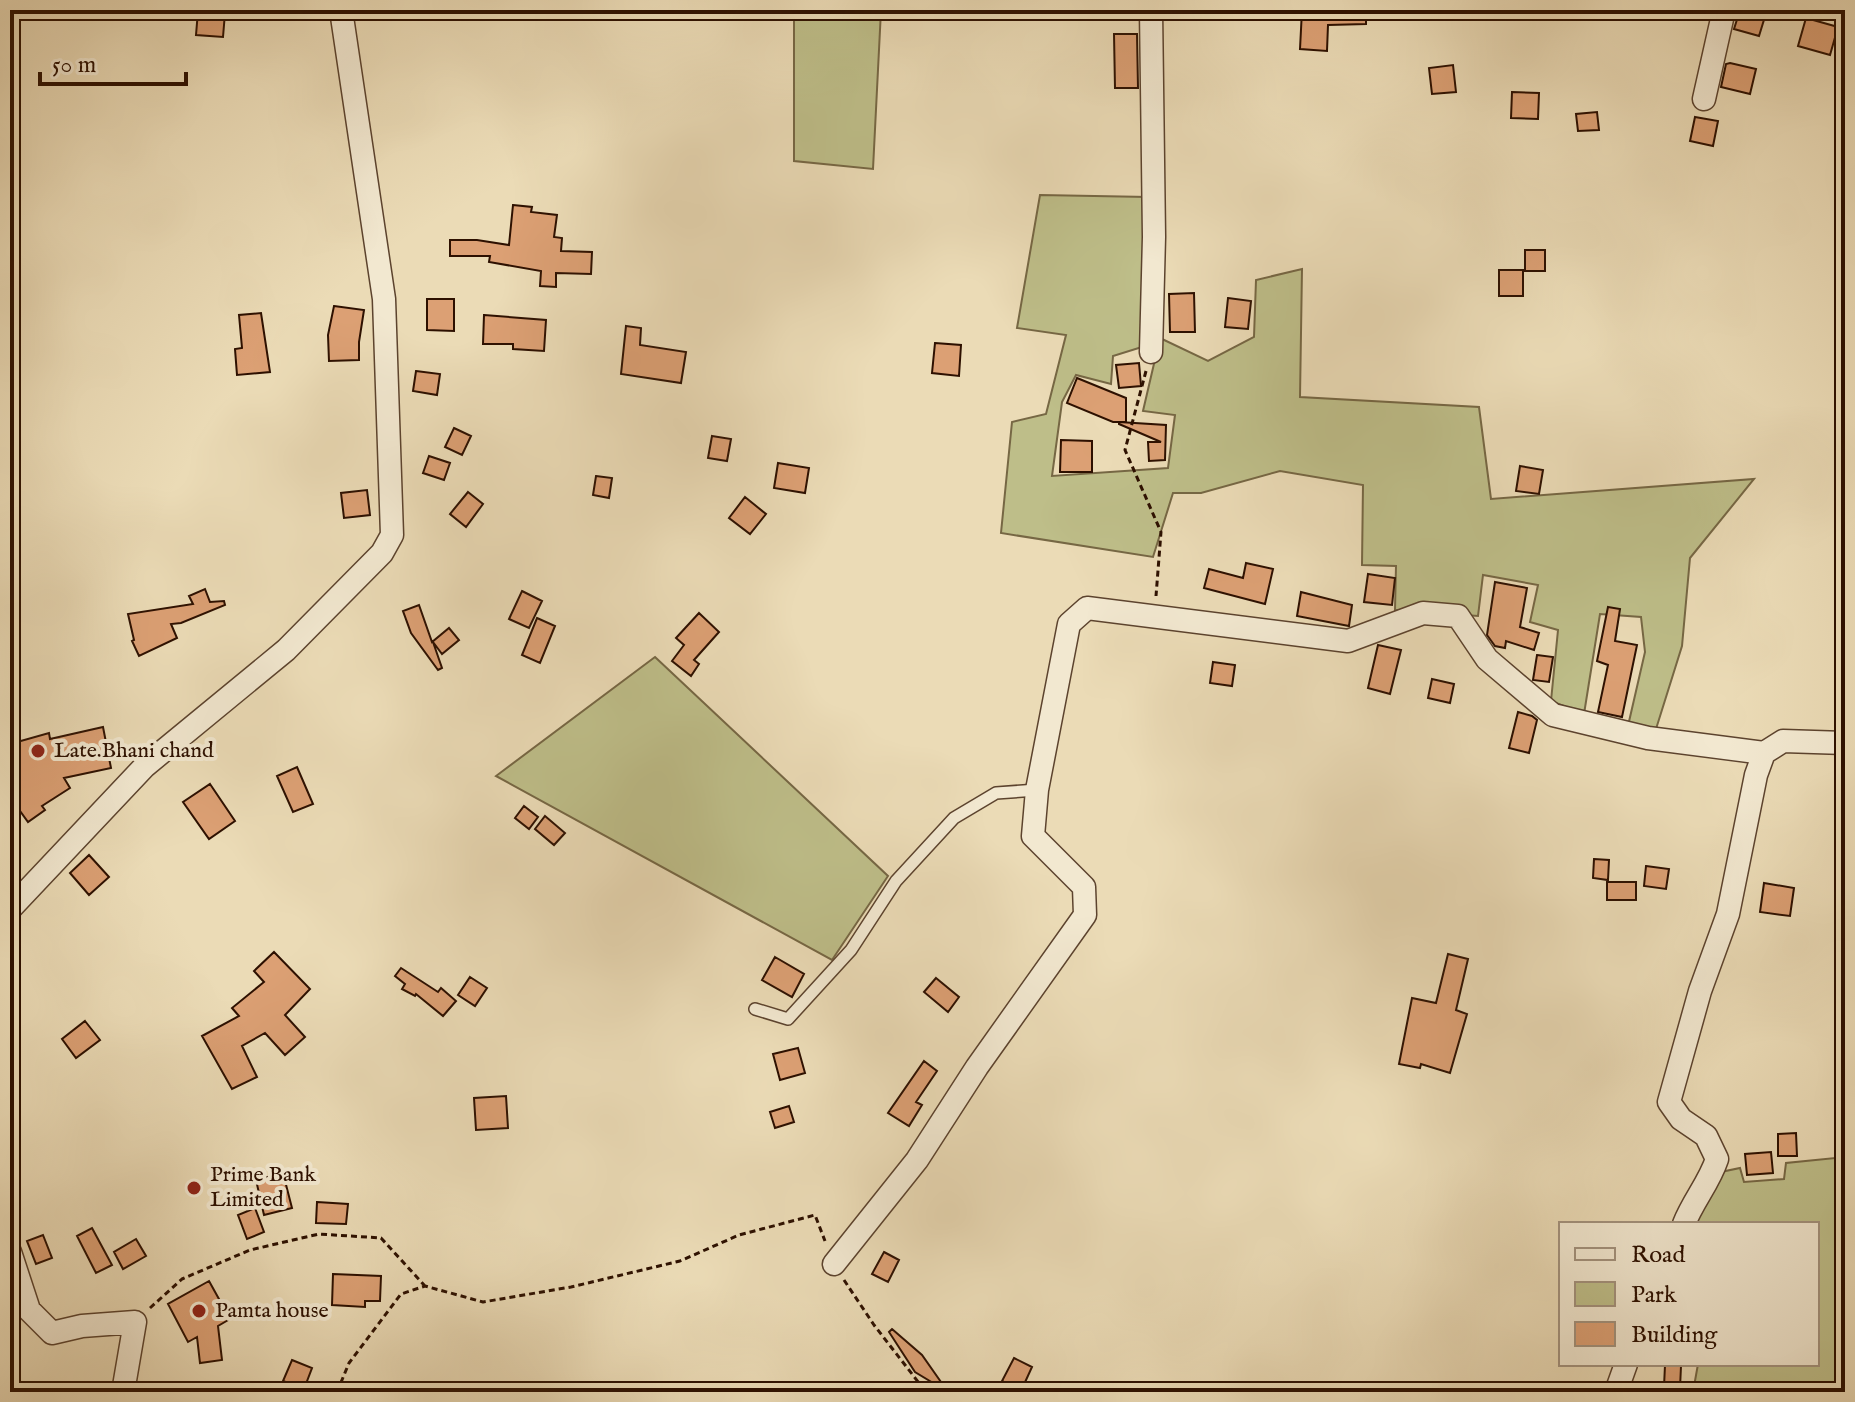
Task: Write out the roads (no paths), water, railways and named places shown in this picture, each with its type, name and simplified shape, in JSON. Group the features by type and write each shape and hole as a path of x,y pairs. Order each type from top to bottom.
{"street":[{"path":"10,909 145,766 286,650 382,553 392,535 384,299 341,10"},
{"path":"1151,10 1154,237 1151,352"},
{"path":"1704,99 1724,10"},
{"path":"834,1264 917,1160 977,1067 1085,915 1084,887 1033,836 1037,790 1069,624 1087,608 1348,641 1423,613 1458,616 1487,659 1553,715 1648,738 1764,753"},
{"path":"1685,1222 1711,1176 1717,1159 1706,1136 1681,1119 1669,1102 1700,991 1728,914 1756,775 1764,753 1783,741 1845,743"},
{"path":"10,1252 29,1310 52,1333 82,1326 135,1322 123,1392"},
{"path":"1616,1392 1625,1366"}],"lane":[{"path":"755,1009 788,1019 851,950 896,881 954,818 996,793 1037,790"}],"place":[{"name":"Late.Bhani chand","path":"38,751"},
{"name":"Prime Bank Limited","path":"194,1188"},
{"name":"Pamta house","path":"199,1311"}]}
